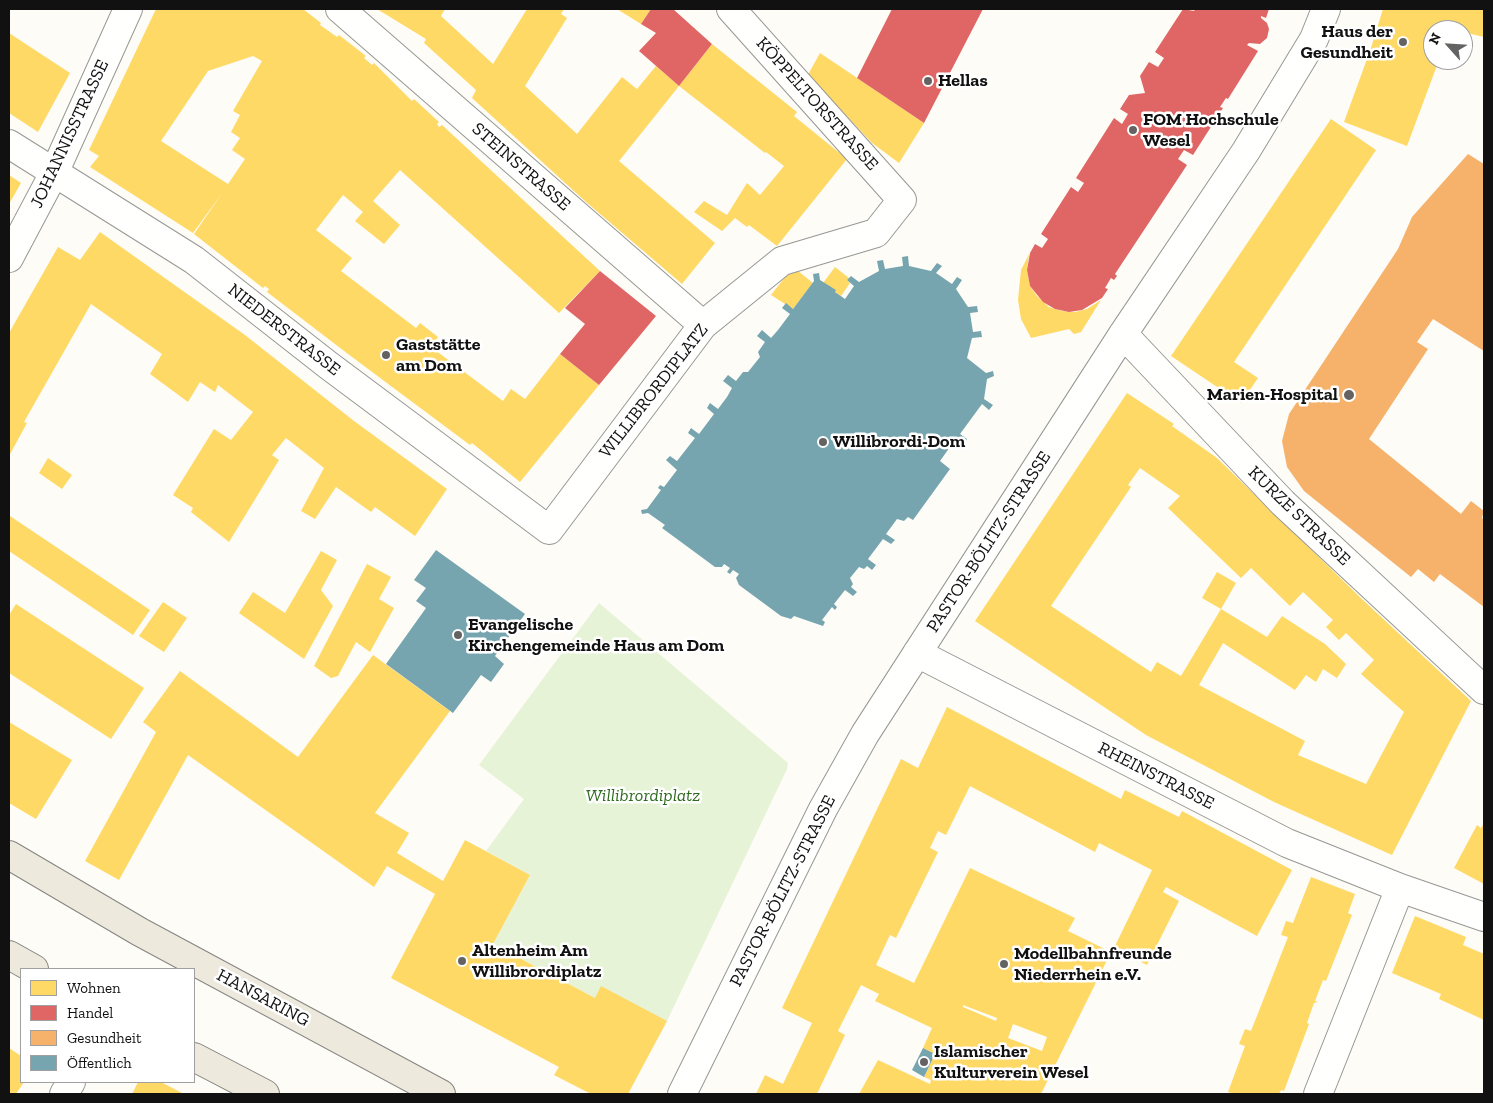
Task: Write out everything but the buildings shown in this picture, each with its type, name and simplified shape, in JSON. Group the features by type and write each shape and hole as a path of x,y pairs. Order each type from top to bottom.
{"main road":[{"name":"HANSARING","path":"9,855 140,932 441,1094"},
{"path":"9,955 32,968"},
{"path":"195,1058 265,1094"}],"street":[{"name":"JOHANNISSTRASSE","path":"9,258 54,173 128,9"},
{"name":"STEINSTRASSE","path":"340,9 703,325"},
{"name":"KÖPPELTORSTRASSE","path":"731,9 902,200"},
{"name":"PASTOR-BÖLITZ-STRASSE","path":"682,1094 822,809 865,734 1123,334 1246,151 1314,39 1326,9"},
{"name":"NIEDERSTRASSE","path":"9,144 194,260 328,365 549,530"},
{"name":"WILLIBRORDIPLATZ","path":"549,530 703,325 782,261 876,233 902,200"},
{"name":"KURZE STRASSE","path":"1123,334 1283,503 1484,690"},
{"name":"RHEINSTRASSE","path":"917,653 1287,843 1400,888 1484,917"},
{"path":"1318,1094 1400,888"},
{"path":"64,1094 70,1083"}],"green space":[{"name":"Willibrordiplatz","path":"599,603 788,763 787,769 667,1021 595,998 493,944 530,875 486,851 524,799 479,765"}],"place":[{"name":"Haus der Gesundheit","path":"1403,42"},
{"name":"Hellas","path":"928,81"},
{"name":"FOM Hochschule Wesel","path":"1133,130"},
{"name":"Gaststätte am Dom","path":"386,355"},
{"name":"Marien-Hospital","path":"1349,395"},
{"name":"Willibrordi-Dom","path":"823,442"},
{"name":"Evangelische Kirchengemeinde Haus am Dom","path":"458,635"},
{"name":"Altenheim Am Willibrordiplatz","path":"462,961"},
{"name":"Modellbahnfreunde Niederrhein e.V.","path":"1004,964"},
{"name":"Islamischer Kulturverein Wesel","path":"924,1062"}]}
